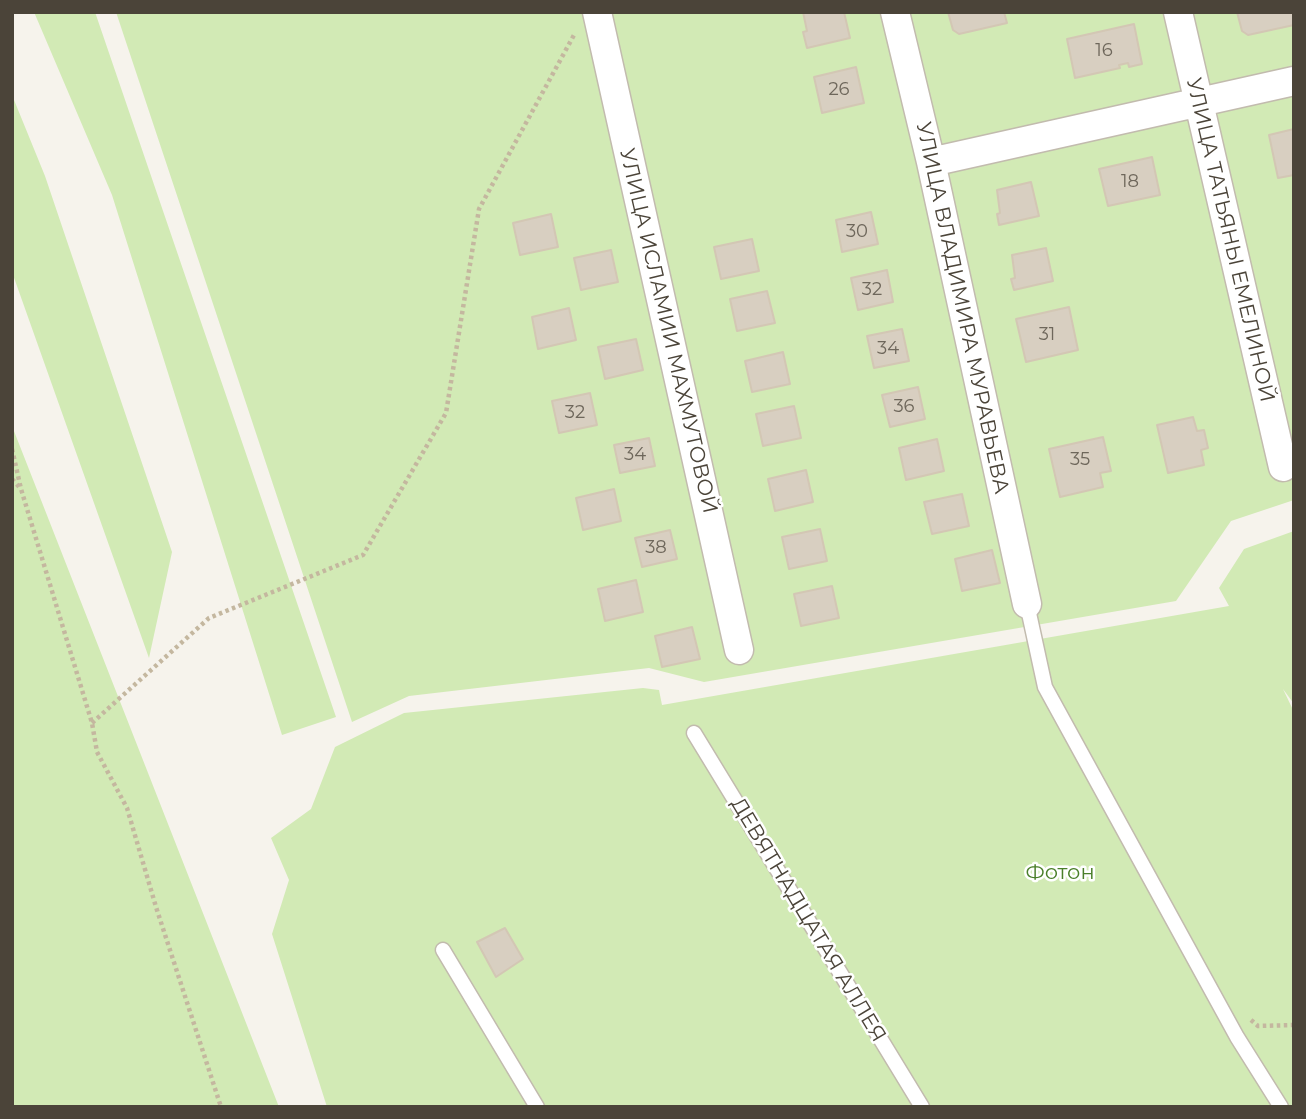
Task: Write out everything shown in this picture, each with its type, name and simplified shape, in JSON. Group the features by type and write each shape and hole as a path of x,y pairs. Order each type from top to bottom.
{"street":[{"name":"УЛИЦА ВЛАДИМИРА МУРАВЬЕВА","path":"895,12 931,162 1027,604"},
{"name":"УЛИЦА ТАТЬЯНЫ ЕМЕЛИНОЙ","path":"1178,12 1283,467"},
{"name":"УЛИЦА ИСЛАМИИ МАХМУТОВОЙ","path":"589,18 739,650"},
{"path":"931,162 1294,81"}],"lane":[{"path":"1027,604 1045,687 1237,1037 1280,1107"},
{"name":"ДЕВЯТНАДЦАТАЯ АЛЛЕЯ","path":"694,733 922,1107"},
{"path":"443,950 537,1107"}],"path":[{"path":"92,723 209,618 363,555 446,413 479,209 589,18"},
{"path":"12,449 21,489 92,723 97,752 127,808 221,1107"},
{"path":"12,479 21,489"}],"green space":[{"path":"34,12 95,12 336,717 282,735 112,195"},
{"path":"116,12 1294,12 1294,500 1231,521 1176,601 704,682 649,668 409,696 352,722"},
{"path":"12,95 45,176 172,552 149,658 12,272"},
{"path":"12,426 279,1107 12,1107"},
{"name":"Фотон","path":"1294,531 1294,704 1283,689 1294,712 1294,1107 327,1107 272,934 289,880 271,838 311,809 335,747 404,713 643,688 659,690 662,705 1229,606 1219,588 1244,549"}],"building":[{"path":"803,12 844,12 850,38 807,48 803,32 807,31"},
{"path":"948,12 1004,12 1007,23 959,34 953,30"},
{"path":"1237,12 1293,12 1294,25 1248,35 1242,31"},
{"path":"1134,24 1142,64 1129,67 1128,63 1119,65 1120,68 1075,78 1067,39"},
{"path":"856,67 864,103 822,113 814,77"},
{"path":"1294,129 1294,175 1278,178 1269,135"},
{"path":"1152,157 1160,195 1108,206 1099,169"},
{"path":"1031,182 1039,216 999,225 997,190"},
{"path":"871,212 878,244 842,252 836,220"},
{"path":"551,214 558,247 520,255 513,223"},
{"path":"752,239 759,271 721,279 714,247"},
{"path":"1046,248 1053,281 1014,290 1011,279 1015,278 1012,255"},
{"path":"611,250 618,282 581,290 574,258"},
{"path":"887,270 893,302 858,310 851,278"},
{"path":"767,291 775,323 737,331 730,299"},
{"path":"1069,307 1078,350 1026,362 1016,319"},
{"path":"569,308 576,340 538,349 532,317"},
{"path":"902,329 909,361 874,368 867,336"},
{"path":"636,339 643,370 605,379 598,347"},
{"path":"783,352 790,384 752,392 745,361"},
{"path":"918,387 925,419 890,427 882,395"},
{"path":"590,393 597,425 559,433 552,401"},
{"path":"794,406 801,438 763,446 756,414"},
{"path":"1193,417 1197,431 1204,430 1208,448 1201,450 1204,465 1168,473 1157,425"},
{"path":"1103,437 1111,471 1100,473 1103,487 1060,497 1049,449"},
{"path":"649,438 655,466 620,473 614,445"},
{"path":"937,439 944,471 906,480 899,448"},
{"path":"806,470 813,502 775,511 768,479"},
{"path":"614,489 621,521 583,530 576,498"},
{"path":"962,494 969,526 932,534 924,502"},
{"path":"820,529 827,561 789,569 782,537"},
{"path":"670,530 677,559 642,567 635,538"},
{"path":"992,550 1000,583 962,591 955,559"},
{"path":"636,580 643,612 605,621 598,589"},
{"path":"832,586 839,618 801,626 794,594"},
{"path":"692,627 700,659 662,667 655,636"},
{"path":"505,928 523,959 496,977 477,942"}]}
